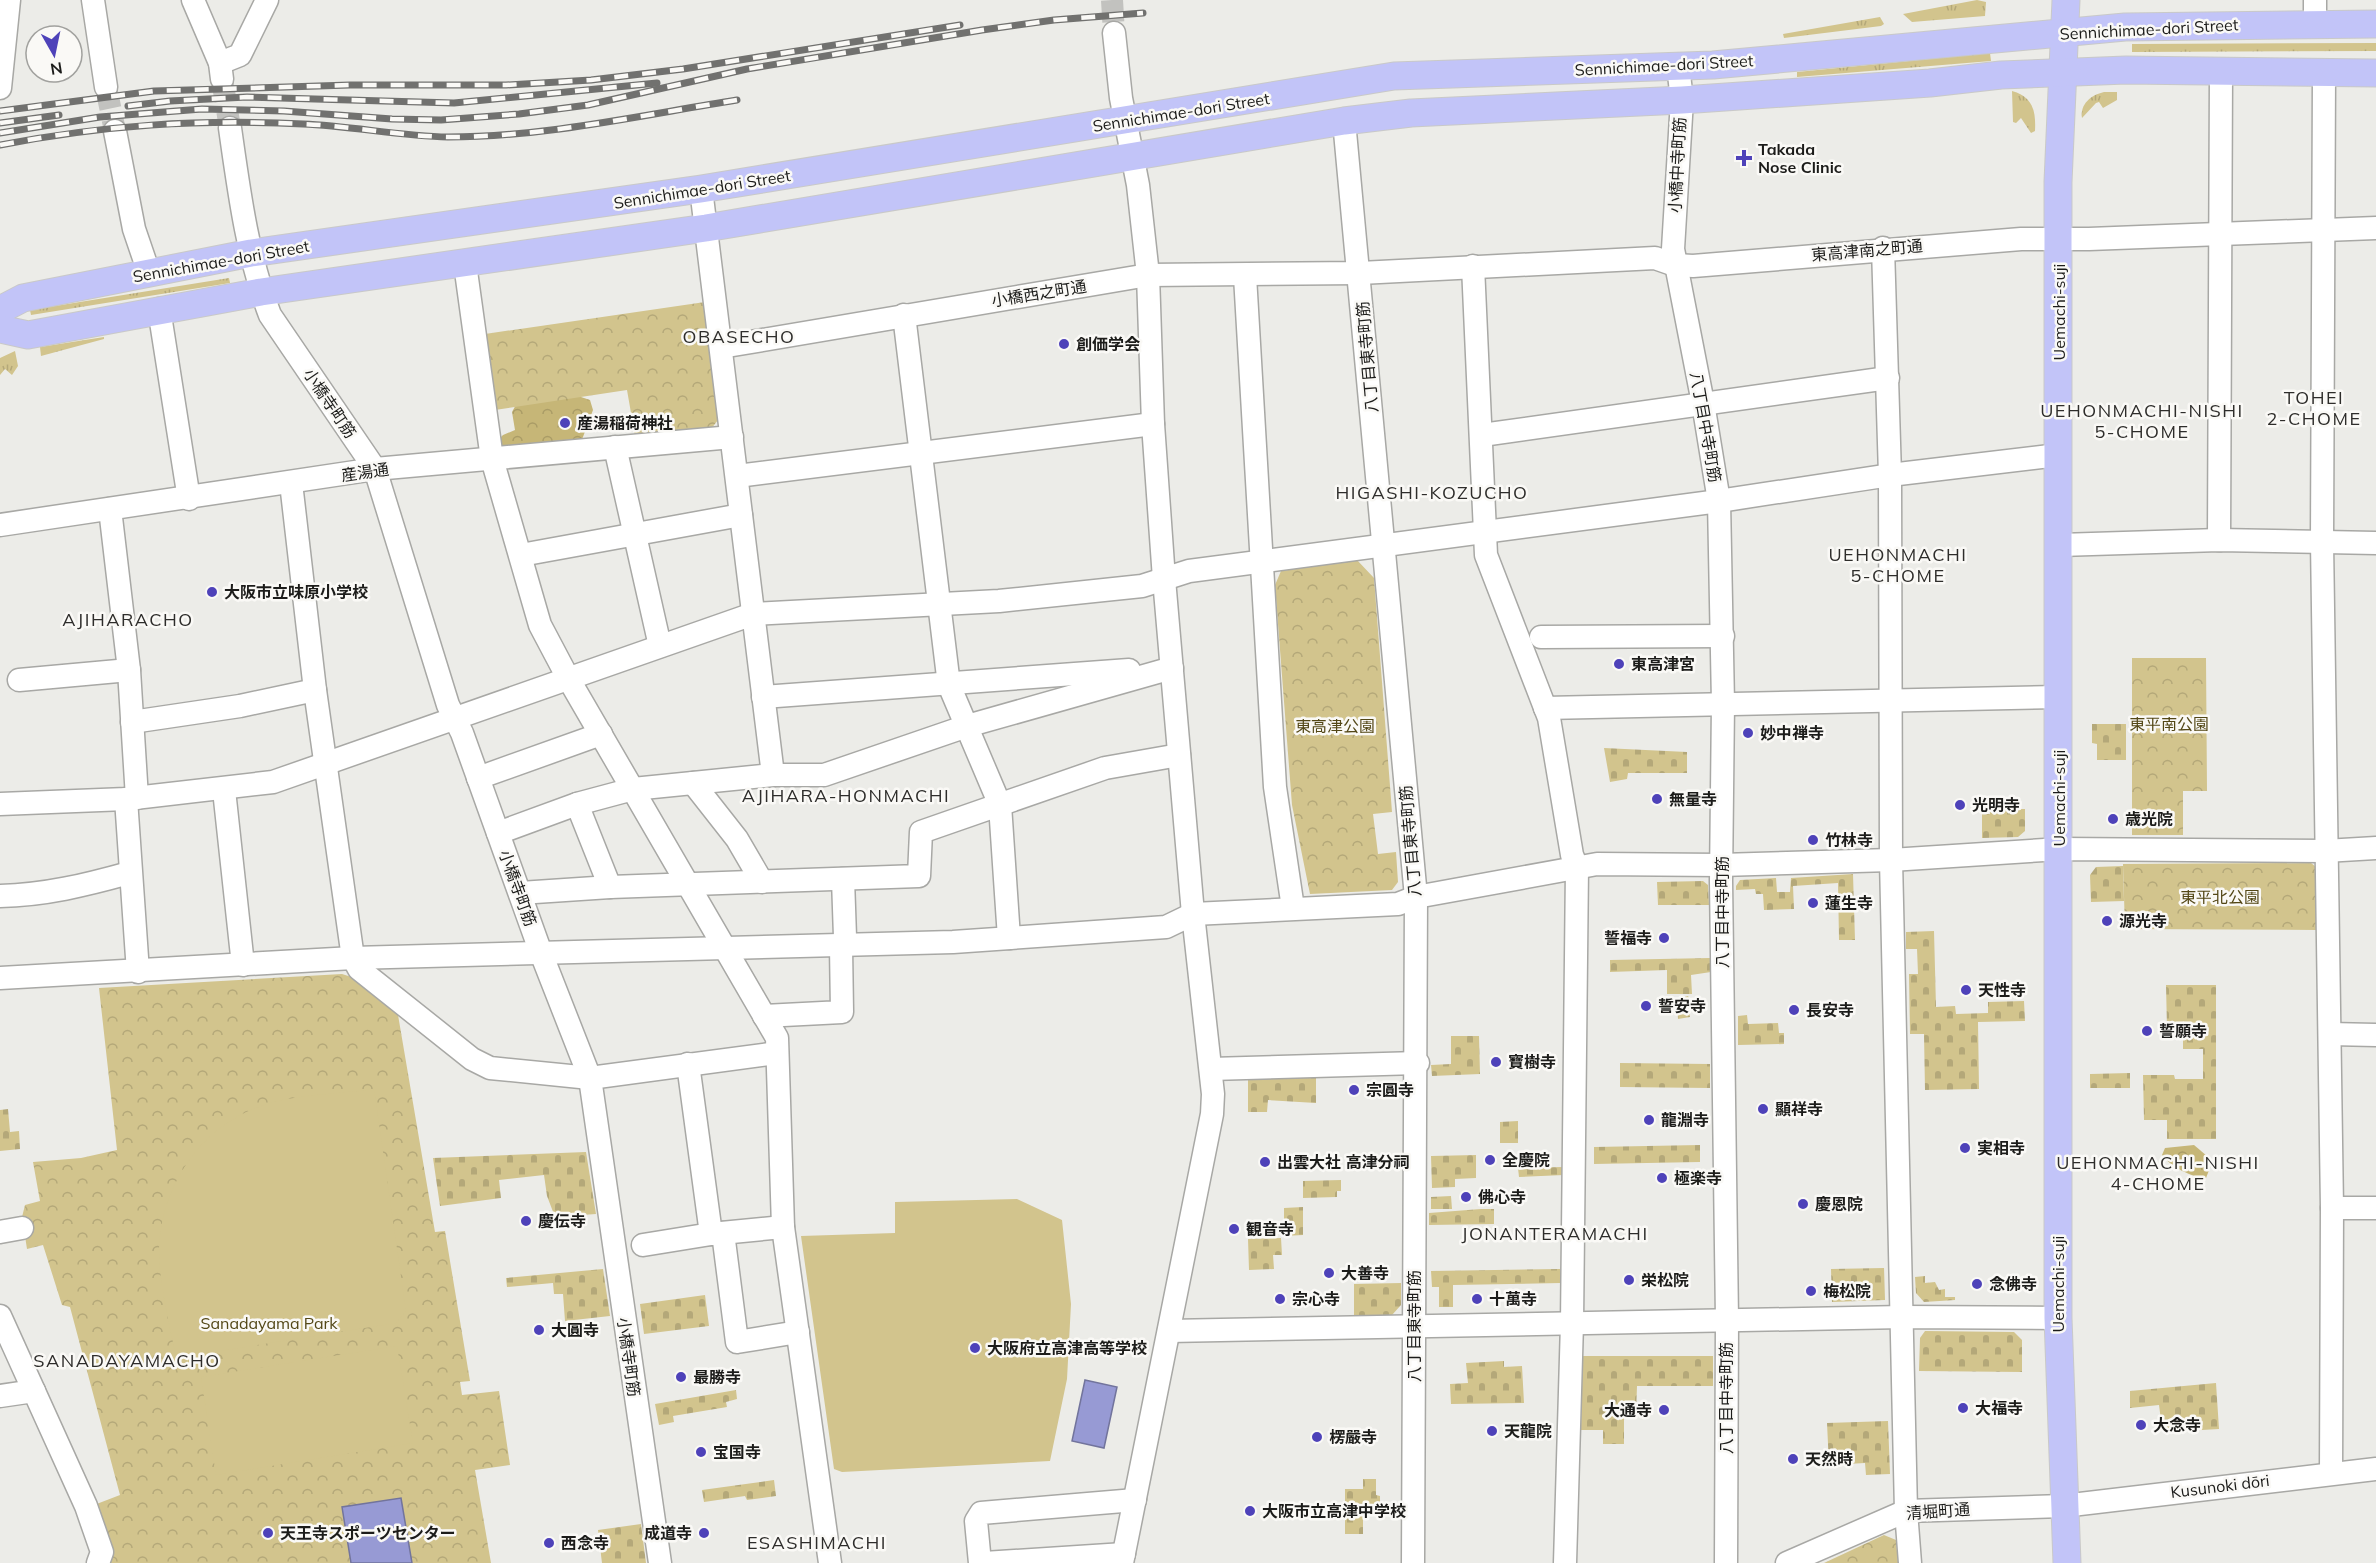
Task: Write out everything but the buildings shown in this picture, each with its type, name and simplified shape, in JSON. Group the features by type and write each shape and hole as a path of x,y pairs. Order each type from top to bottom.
{"main road":[{"name":"Uemachi-suji","path":"2066,0 2058,159 2060,239 2058,1318 2063,1506 2067,1563"},
{"name":"Sennichimae-dori Street","path":"0,310 23,298 251,253 701,189 1394,76 1678,66 2315,12 2376,24"},
{"path":"0,329 28,335 261,292 706,228 1344,121 1411,113 1682,100 1930,83 2001,75 2126,70 2376,73"}],"street":[{"path":"0,88 9,0"},
{"path":"93,0 106,87"},
{"path":"194,0 221,71 240,55 267,0"},
{"path":"1114,33 1148,275 1153,423 1164,579 1193,914 1211,1069 1212,1114 1169,1331 1135,1500 1123,1558 982,1563 976,1521 981,1513 1135,1500"},
{"name":"小橋中寺町筋","path":"1675,264 1672,249 1682,100 1678,66"},
{"path":"2219,540 2221,72"},
{"path":"2324,74 2322,542 2332,1208 2331,1473"},
{"name":"八丁目東寺町筋","path":"1344,121 1360,273 1416,897 1418,1063 1413,1563"},
{"name":"小橋寺町筋","path":"230,128 251,253 261,292 270,315 375,469 448,705 478,778 541,953 590,1078 660,1563"},
{"path":"115,131 134,229 149,273"},
{"path":"701,189 773,775"},
{"name":"東高津南之町通","path":"1360,273 1655,258 1693,266 2021,239 2376,228"},
{"path":"1883,249 1890,475 1891,860 1906,1511 1910,1563"},
{"path":"465,264 492,459 540,625 568,678 777,1038 783,1227 830,1563"},
{"name":"八丁目中寺町筋","path":"1675,264 1703,403 1719,501 1723,636 1726,1563"},
{"path":"1473,266 1482,435 1483,532 1486,555 1530,637 1572,855 1577,867 1572,1323 1565,1563"},
{"name":"小橋西之町通","path":"721,347 1148,275 1245,276 1360,273"},
{"path":"1245,276 1275,787 1293,908"},
{"path":"159,309 189,499"},
{"path":"904,315 949,685 1000,805 1009,938"},
{"path":"1482,435 1888,378"},
{"path":"736,476 1153,423"},
{"name":"産湯通","path":"0,525 189,499 375,469 732,437"},
{"path":"615,447 660,646"},
{"path":"0,804 131,799 224,790 273,782 753,614 940,604 1142,586 1189,571 1719,501 1890,475 2058,455"},
{"path":"291,483 315,690 353,958 359,969 472,1059 490,1068 590,1078 777,1053"},
{"path":"110,509 129,670 132,722 129,873 138,972"},
{"path":"521,555 741,514"},
{"path":"2060,545 2219,540 2376,543"},
{"path":"1530,637 1723,636"},
{"path":"763,697 1172,668"},
{"path":"498,833 578,804 633,789 773,775 824,775 967,726 1172,668"},
{"path":"20,680 129,670"},
{"path":"132,722 240,706 315,690"},
{"path":"1545,708 2058,697"},
{"path":"478,778 601,734"},
{"path":"520,893 610,887 689,886 919,876 921,832 1105,768 1179,755"},
{"path":"693,783 736,838 762,882"},
{"path":"224,790 243,965"},
{"path":"578,804 610,887"},
{"path":"0,978 138,972 353,958 841,947 1166,927 1193,914 1398,904 1416,897 1598,864 1722,865 1891,860 2060,849 2325,851 2376,848"},
{"path":"0,896 37,895 69,890 129,873"},
{"path":"764,1016 842,1012 841,947 846,937 843,879"},
{"path":"2330,1034 2376,1035"},
{"path":"1211,1069 1418,1063"},
{"path":"688,1064 737,1342 798,1332"},
{"path":"2332,1208 2376,1208"},
{"path":"643,1245 783,1227"},
{"path":"0,1233 22,1228"},
{"path":"0,1316 86,1506 102,1552 98,1563"},
{"path":"1169,1331 1903,1317 2058,1318"},
{"path":"0,1396 34,1391"},
{"name":"Kusunoki dōri","path":"2063,1506 2376,1469"},
{"name":"清堀町通","path":"1787,1563 1906,1511 2063,1506"}],"green space":[{"path":"1977,0 1986,2 1985,16 1912,22 1903,14"},
{"path":"1880,17 1884,24 1881,26 1784,38 1783,34"},
{"path":"2376,43 2376,51 2132,52 2132,44"},
{"path":"1990,53 1991,61 1797,77 1797,72"},
{"path":"2012,91 2025,97 2032,106 2035,131 2031,133 2021,118 2016,123 2013,122"},
{"path":"2104,92 2117,92 2117,100 2103,108 2099,102 2096,103 2082,118 2083,108 2087,101"},
{"path":"229,278 230,283 31,315 30,310"},
{"path":"705,302 718,420 711,429 635,436 627,390 495,410 485,334"},
{"path":"104,337 104,339 41,356 40,347"},
{"path":"15,351 18,366 12,375 5,369 0,375 0,358"},
{"path":"575,395 590,400 593,410 580,445 505,452 495,443 503,435 515,430 512,412 518,401"},
{"name":"東高津公園","path":"1357,560 1374,578 1392,812 1373,814 1378,854 1396,852 1398,882 1392,890 1310,894 1292,805 1275,585 1281,571"},
{"name":"東平南公園","path":"2132,658 2206,658 2207,791 2183,791 2183,835 2132,835"},
{"path":"2092,724 2126,724 2126,760 2097,760 2097,744 2092,743"},
{"path":"1604,748 1687,752 1687,773 1628,773 1627,779 1610,782"},
{"path":"1990,804 1997,804 1997,809 2025,809 2025,831 2018,837 1982,838 1982,814 1990,814"},
{"name":"東平北公園","path":"2311,863 2316,867 2317,930 2125,929 2123,864"},
{"path":"2123,866 2124,901 2091,902 2090,875 2096,867"},
{"path":"1853,874 1855,940 1839,940 1838,883 1793,886 1794,909 1764,910 1763,894 1756,894 1755,889 1736,890 1740,880 1776,878 1777,892 1790,892 1791,878"},
{"path":"1703,881 1708,885 1709,905 1658,905 1657,882"},
{"path":"1934,931 1936,1007 1955,1006 1956,1014 1988,1013 1988,1002 2024,1001 2025,1021 1978,1022 1979,1089 1925,1090 1924,1034 1910,1034 1909,974 1918,974 1917,949 1906,949 1906,932"},
{"path":"1710,958 1711,972 1691,975 1692,994 1667,994 1667,970 1610,972 1610,960"},
{"name":"Sanadayama Park","path":"342,974 361,980 397,1009 435,1232 445,1231 470,1381 460,1382 462,1395 499,1391 510,1465 475,1470 491,1563 111,1563 94,1505 120,1495 70,1307 62,1305 43,1245 27,1249 22,1217 25,1205 40,1201 33,1162 81,1158 117,1150 99,988"},
{"path":"2166,985 2216,985 2216,1139 2167,1139 2167,1120 2144,1120 2143,1075 2174,1075 2175,1079 2203,1079 2203,1049 2183,1049 2183,1033 2177,1033 2176,1028 2167,1028"},
{"path":"1688,996 1692,1003 1689,1010 1690,1017 1678,1019 1677,999"},
{"path":"1747,1015 1748,1024 1778,1023 1779,1033 1784,1033 1784,1044 1738,1045 1738,1016"},
{"path":"1451,1036 1479,1036 1480,1074 1432,1076 1431,1065 1451,1064"},
{"path":"1620,1063 1710,1064 1710,1088 1620,1087"},
{"path":"2130,1073 2130,1088 2090,1088 2090,1074"},
{"path":"1248,1077 1316,1077 1316,1103 1268,1100 1267,1112 1248,1112"},
{"path":"374,1089 406,1311 396,1323 176,1358 161,1281 160,1236 164,1213 172,1192 182,1171 195,1153 228,1123 248,1111 270,1103 308,1096"},
{"path":"8,1109 10,1132 19,1131 20,1149 0,1151 0,1110"},
{"path":"1518,1121 1518,1143 1500,1143 1500,1122"},
{"path":"1700,1145 1700,1162 1594,1164 1594,1147"},
{"path":"2194,1145 2207,1156 2211,1165 2206,1178 2182,1171 2162,1155 2165,1148"},
{"path":"586,1152 596,1214 555,1217 547,1196 544,1175 499,1180 501,1198 440,1206 433,1158"},
{"path":"1476,1155 1476,1178 1455,1179 1455,1187 1432,1188 1431,1156"},
{"path":"1564,1167 1564,1175 1519,1177 1518,1168"},
{"path":"1341,1180 1341,1191 1337,1191 1337,1197 1303,1198 1303,1181"},
{"path":"1451,1196 1452,1209 1431,1209 1431,1197"},
{"path":"1017,1199 1062,1220 1071,1304 1067,1379 1050,1461 842,1472 834,1469 801,1236 895,1233 895,1202"},
{"path":"1303,1207 1303,1235 1284,1236 1284,1208"},
{"path":"1494,1209 1494,1224 1429,1225 1429,1213"},
{"path":"1281,1238 1282,1255 1273,1255 1274,1269 1249,1270 1248,1239"},
{"path":"1884,1268 1885,1300 1832,1302 1831,1269"},
{"path":"603,1269 610,1316 565,1321 563,1294 554,1294 553,1283 507,1287 506,1278"},
{"path":"1560,1269 1561,1283 1453,1285 1453,1307 1439,1307 1439,1287 1432,1287 1431,1271"},
{"path":"1925,1276 1925,1283 1935,1282 1939,1290 1945,1289 1945,1297 1955,1297 1955,1300 1924,1302 1916,1293 1915,1277"},
{"path":"1401,1283 1401,1305 1392,1315 1354,1315 1354,1284"},
{"path":"705,1295 709,1326 644,1334 640,1304"},
{"path":"1925,1331 2014,1332 2022,1340 2022,1372 1919,1371 1920,1338"},
{"path":"397,1346 413,1443 216,1475 201,1377"},
{"path":"1582,1356 1713,1356 1713,1386 1637,1386 1636,1415 1624,1415 1624,1444 1603,1444 1603,1430 1581,1430"},
{"path":"1504,1361 1504,1367 1522,1366 1524,1403 1451,1404 1450,1384 1468,1383 1466,1363"},
{"path":"2216,1383 2219,1429 2168,1432 2167,1428 2162,1428 2159,1405 2130,1408 2130,1391"},
{"path":"736,1390 737,1399 726,1402 727,1407 673,1416 674,1422 659,1425 655,1404"},
{"path":"1888,1421 1890,1474 1866,1475 1865,1463 1829,1465 1827,1423"},
{"path":"1363,1479 1376,1479 1376,1495 1380,1496 1380,1513 1363,1513 1363,1534 1345,1534 1345,1489 1363,1489"},
{"path":"774,1480 776,1496 747,1500 745,1496 704,1502 702,1490"},
{"path":"641,1524 646,1563 602,1563 598,1530"},
{"path":"1884,1535 1896,1540 1898,1563 1824,1563"}],"water":[{"path":"1085,1380 1117,1387 1104,1448 1072,1441"},
{"path":"401,1498 412,1563 351,1563 342,1507"}],"tunnel":[{"path":"1112,0 1114,33"},
{"path":"222,79 230,128"},
{"path":"106,87 115,131"}],"railway":[{"path":"0,133 100,117 202,109 441,120 519,114 588,105 747,69 982,30 1054,20 1143,13"},
{"path":"0,111 154,91 350,85 506,85 591,80 683,69 960,25"},
{"path":"128,106 170,101 247,97 454,103 657,83"},
{"path":"0,145 114,128 226,122 321,125 448,137 484,136 593,124 737,100"},
{"path":"0,123 59,115"}],"place":[{"name":"Takada Nose Clinic","path":"1744,158"},
{"name":"創価学会","path":"1064,344"},
{"name":"産湯稲荷神社","path":"565,423"},
{"name":"大阪市立味原小学校","path":"212,592"},
{"name":"東高津宮","path":"1619,664"},
{"name":"妙中禅寺","path":"1748,733"},
{"name":"無量寺","path":"1657,799"},
{"name":"光明寺","path":"1960,805"},
{"name":"歳光院","path":"2113,819"},
{"name":"竹林寺","path":"1813,840"},
{"name":"蓮生寺","path":"1813,903"},
{"name":"源光寺","path":"2107,921"},
{"name":"誓福寺","path":"1664,938"},
{"name":"天性寺","path":"1966,990"},
{"name":"誓安寺","path":"1646,1006"},
{"name":"長安寺","path":"1794,1010"},
{"name":"誓願寺","path":"2147,1031"},
{"name":"寶樹寺","path":"1496,1062"},
{"name":"宗圓寺","path":"1354,1090"},
{"name":"顯祥寺","path":"1763,1109"},
{"name":"龍淵寺","path":"1649,1120"},
{"name":"実相寺","path":"1965,1148"},
{"name":"全慶院","path":"1490,1160"},
{"name":"出雲大社 高津分祠","path":"1265,1162"},
{"name":"極楽寺","path":"1662,1178"},
{"name":"佛心寺","path":"1466,1197"},
{"name":"慶恩院","path":"1803,1204"},
{"name":"慶伝寺","path":"526,1221"},
{"name":"観音寺","path":"1234,1229"},
{"name":"大善寺","path":"1329,1273"},
{"name":"栄松院","path":"1629,1280"},
{"name":"念佛寺","path":"1977,1284"},
{"name":"梅松院","path":"1811,1291"},
{"name":"宗心寺","path":"1280,1299"},
{"name":"十萬寺","path":"1477,1299"},
{"name":"大圓寺","path":"539,1330"},
{"name":"大阪府立高津高等学校","path":"975,1348"},
{"name":"最勝寺","path":"681,1377"},
{"name":"大福寺","path":"1963,1408"},
{"name":"大通寺","path":"1664,1410"},
{"name":"大念寺","path":"2141,1425"},
{"name":"天龍院","path":"1492,1431"},
{"name":"楞嚴寺","path":"1317,1437"},
{"name":"宝国寺","path":"701,1452"},
{"name":"天然時","path":"1793,1459"},
{"name":"大阪市立高津中学校","path":"1250,1511"},
{"name":"天王寺スポーツセンター","path":"268,1533"},
{"name":"成道寺","path":"704,1533"},
{"name":"西念寺","path":"549,1543"}],"district":[{"name":"OBASECHO","path":"739,336"},
{"name":"TOHEI 2-CHOME","path":"2314,407"},
{"name":"UEHONMACHI-NISHI 5-CHOME","path":"2142,420"},
{"name":"HIGASHI-KOZUCHO","path":"1432,492"},
{"name":"UEHONMACHI 5-CHOME","path":"1898,564"},
{"name":"AJIHARACHO","path":"128,619"},
{"name":"AJIHARA-HONMACHI","path":"846,795"},
{"name":"UEHONMACHI-NISHI 4-CHOME","path":"2158,1172"},
{"name":"JONANTERAMACHI","path":"1555,1233"},
{"name":"SANADAYAMACHO","path":"127,1360"},
{"name":"ESASHIMACHI","path":"817,1542"}]}
